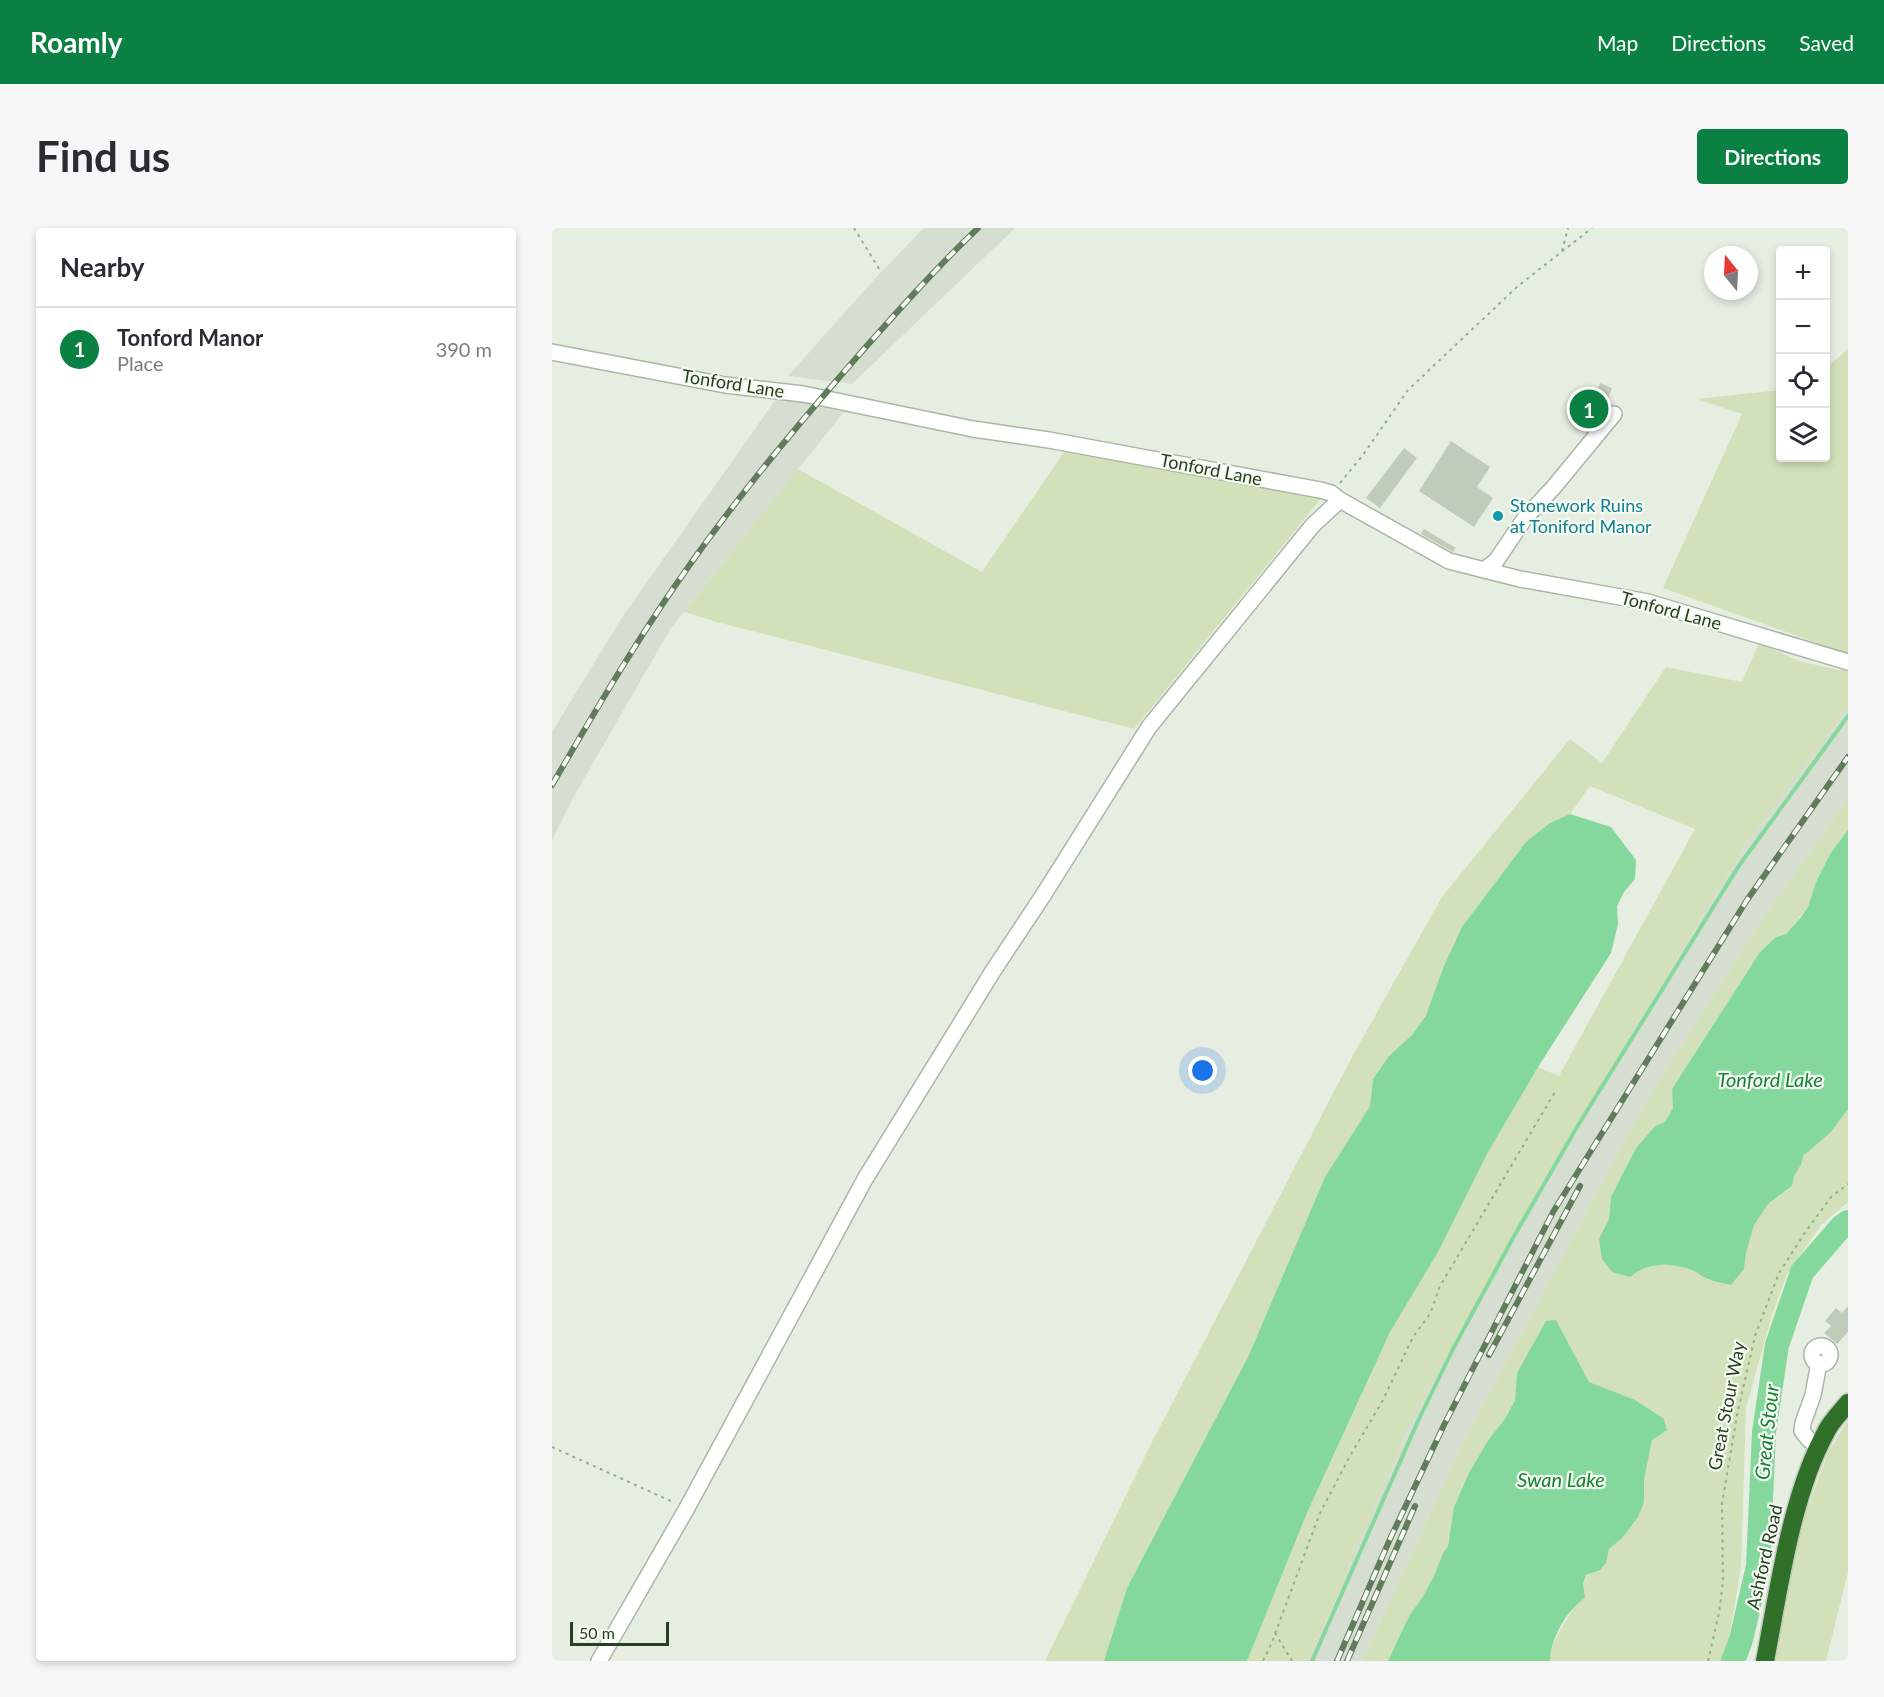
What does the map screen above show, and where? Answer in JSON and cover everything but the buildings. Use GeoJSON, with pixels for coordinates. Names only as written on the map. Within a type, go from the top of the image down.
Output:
{"type":"FeatureCollection","features":[{"type":"Feature","properties":{"kind":"highway","name":"Ashford Road"},"geometry":{"type":"LineString","coordinates":[[1765,1661],[1786,1552],[1804,1485],[1827,1429],[1848,1402]]}},
{"type":"Feature","properties":{"kind":"street","name":"Tonford Lane"},"geometry":{"type":"LineString","coordinates":[[552,352],[725,385],[803,394],[973,429],[1102,450],[1336,497],[1449,561],[1520,579],[1648,602],[1848,662]]}},
{"type":"Feature","properties":{"kind":"street"},"geometry":{"type":"LineString","coordinates":[[1484,570],[1496,561],[1526,518],[1614,414]]}},
{"type":"Feature","properties":{"kind":"street"},"geometry":{"type":"LineString","coordinates":[[599,1661],[687,1508],[865,1179],[993,971],[1149,727],[1336,497]]}},
{"type":"Feature","properties":{"kind":"street"},"geometry":{"type":"LineString","coordinates":[[1819,1364],[1813,1395],[1802,1431],[1809,1440],[1819,1445]]}},
{"type":"Feature","properties":{"kind":"path"},"geometry":{"type":"LineString","coordinates":[[854,228],[881,272]]}},
{"type":"Feature","properties":{"kind":"path"},"geometry":{"type":"LineString","coordinates":[[1562,252],[1568,228]]}},
{"type":"Feature","properties":{"kind":"path"},"geometry":{"type":"LineString","coordinates":[[1336,497],[1408,390],[1518,286],[1592,228]]}},
{"type":"Feature","properties":{"kind":"path"},"geometry":{"type":"LineString","coordinates":[[1263,1661],[1320,1513],[1383,1400],[1413,1337],[1430,1314],[1440,1286],[1555,1092]]}},
{"type":"Feature","properties":{"kind":"path","name":"Great Stour Way"},"geometry":{"type":"LineString","coordinates":[[1708,1661],[1719,1613],[1723,1582],[1722,1504],[1737,1415],[1755,1336],[1779,1273],[1831,1197],[1848,1184]]}},
{"type":"Feature","properties":{"kind":"path"},"geometry":{"type":"LineString","coordinates":[[552,1448],[687,1508]]}},
{"type":"Feature","properties":{"kind":"path"},"geometry":{"type":"LineString","coordinates":[[1275,1633],[1292,1661]]}},
{"type":"Feature","properties":{"kind":"shaded area"},"geometry":{"type":"Polygon","coordinates":[[[924,228],[1015,228],[852,384],[788,376],[881,272],[924,228]]]}},
{"type":"Feature","properties":{"kind":"shaded area"},"geometry":{"type":"Polygon","coordinates":[[[1848,349],[1848,654],[1663,588],[1742,414],[1697,399],[1776,390],[1776,462],[1830,462],[1830,365],[1848,349]]]}},
{"type":"Feature","properties":{"kind":"shaded area"},"geometry":{"type":"Polygon","coordinates":[[[778,396],[844,412],[671,628],[574,796],[552,840],[552,732],[621,619],[778,396]]]}},
{"type":"Feature","properties":{"kind":"shaded area"},"geometry":{"type":"Polygon","coordinates":[[[1064,452],[1163,466],[1324,495],[1134,729],[684,612],[798,469],[982,572],[1064,452]]]}},
{"type":"Feature","properties":{"kind":"shaded area"},"geometry":{"type":"Polygon","coordinates":[[[1759,643],[1799,661],[1848,672],[1848,706],[1743,849],[1553,1163],[1410,1423],[1308,1661],[1247,1661],[1307,1513],[1390,1332],[1438,1252],[1487,1154],[1538,1067],[1559,1076],[1695,829],[1590,786],[1570,814],[1550,823],[1412,1035],[1389,1056],[1373,1079],[1370,1106],[1325,1177],[1248,1357],[1104,1661],[1045,1661],[1151,1444],[1353,1055],[1442,897],[1570,739],[1602,763],[1666,667],[1742,682],[1759,643]]]}},
{"type":"Feature","properties":{"kind":"shaded area"},"geometry":{"type":"Polygon","coordinates":[[[1843,666],[1848,668],[1848,798],[1760,923],[1650,1094],[1466,1437],[1362,1661],[1306,1661],[1410,1423],[1448,1347],[1574,1125],[1743,849],[1833,725],[1816,707],[1843,666]]]}},
{"type":"Feature","properties":{"kind":"shaded area"},"geometry":{"type":"Polygon","coordinates":[[[1848,798],[1848,830],[1830,854],[1816,882],[1808,907],[1786,934],[1776,937],[1760,952],[1672,1089],[1673,1108],[1665,1122],[1655,1126],[1636,1148],[1611,1197],[1609,1219],[1599,1239],[1638,1270],[1658,1265],[1676,1265],[1695,1270],[1707,1279],[1731,1285],[1744,1269],[1754,1225],[1768,1204],[1792,1187],[1803,1156],[1830,1133],[1848,1109],[1848,1202],[1822,1224],[1787,1274],[1773,1312],[1746,1408],[1741,1567],[1724,1661],[1550,1661],[1553,1645],[1576,1603],[1586,1575],[1600,1570],[1606,1563],[1609,1549],[1622,1537],[1644,1502],[1644,1480],[1652,1440],[1667,1430],[1634,1400],[1589,1382],[1556,1320],[1517,1373],[1515,1400],[1505,1419],[1489,1439],[1454,1507],[1448,1546],[1422,1598],[1409,1616],[1388,1661],[1362,1661],[1466,1437],[1650,1094],[1760,923],[1848,798]]]}},
{"type":"Feature","properties":{"kind":"shaded area"},"geometry":{"type":"Polygon","coordinates":[[[1848,1420],[1848,1572],[1826,1661],[1774,1661],[1799,1532],[1828,1452],[1848,1420]]]}},
{"type":"Feature","properties":{"kind":"water"},"geometry":{"type":"Polygon","coordinates":[[[1570,814],[1611,827],[1636,860],[1635,879],[1624,892],[1617,906],[1618,924],[1611,953],[1538,1067],[1487,1154],[1438,1252],[1390,1332],[1307,1513],[1247,1661],[1104,1661],[1127,1588],[1248,1357],[1325,1177],[1370,1106],[1373,1079],[1389,1056],[1412,1035],[1426,1015],[1444,966],[1462,927],[1526,842],[1550,823],[1570,814]]]}},
{"type":"Feature","properties":{"kind":"water","name":"Tonford Lake"},"geometry":{"type":"Polygon","coordinates":[[[1848,830],[1848,1109],[1830,1133],[1803,1156],[1792,1186],[1768,1204],[1754,1225],[1744,1269],[1731,1285],[1711,1280],[1684,1267],[1668,1265],[1644,1268],[1630,1277],[1612,1272],[1602,1259],[1599,1239],[1609,1219],[1611,1197],[1636,1148],[1655,1126],[1665,1122],[1673,1108],[1672,1089],[1760,952],[1776,937],[1786,934],[1808,907],[1816,882],[1830,854],[1848,830]]]}},
{"type":"Feature","properties":{"kind":"water","name":"Swan Lake"},"geometry":{"type":"Polygon","coordinates":[[[1556,1320],[1589,1382],[1635,1400],[1664,1419],[1667,1430],[1652,1440],[1644,1480],[1644,1502],[1638,1517],[1622,1538],[1609,1549],[1606,1563],[1600,1570],[1586,1575],[1583,1584],[1585,1598],[1572,1610],[1561,1626],[1553,1643],[1550,1661],[1388,1661],[1409,1616],[1422,1598],[1448,1546],[1454,1507],[1469,1473],[1515,1400],[1517,1373],[1546,1321],[1556,1320]]]}},
{"type":"Feature","properties":{"kind":"waterway"},"geometry":{"type":"LineString","coordinates":[[1312,1661],[1418,1421],[1453,1349],[1513,1238],[1577,1127],[1738,867],[1848,716]]}},
{"type":"Feature","properties":{"kind":"waterway","name":"Great Stour"},"geometry":{"type":"LineString","coordinates":[[1733,1661],[1741,1640],[1758,1566],[1764,1432],[1777,1345],[1802,1272],[1848,1222]]}},
{"type":"Feature","properties":{"kind":"railway"},"geometry":{"type":"LineString","coordinates":[[552,785],[649,625],[725,517],[789,436],[857,357],[931,275],[978,228]]}},
{"type":"Feature","properties":{"kind":"railway"},"geometry":{"type":"LineString","coordinates":[[1337,1661],[1390,1539],[1444,1425],[1553,1212],[1747,900],[1848,757]]}},
{"type":"Feature","properties":{"kind":"railway"},"geometry":{"type":"LineString","coordinates":[[1489,1355],[1580,1186]]}},
{"type":"Feature","properties":{"kind":"railway"},"geometry":{"type":"LineString","coordinates":[[1347,1661],[1415,1506]]}},
{"type":"Feature","properties":{"kind":"place","name":"Tonford Manor"},"geometry":{"type":"Point","coordinates":[1589,409]}},
{"type":"Feature","properties":{"kind":"place","name":"Stonework Ruins at Toniford Manor"},"geometry":{"type":"Point","coordinates":[1498,516]}}]}
